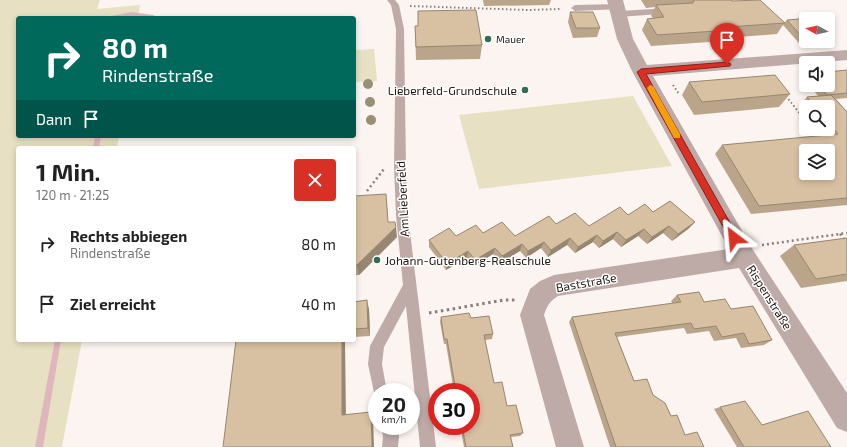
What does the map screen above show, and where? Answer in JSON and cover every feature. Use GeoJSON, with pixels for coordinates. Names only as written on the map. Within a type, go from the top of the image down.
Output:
{"type":"FeatureCollection","features":[{"type":"Feature","properties":{"kind":"street","name":"Rispenstraße"},"geometry":{"type":"LineString","coordinates":[[617,7],[625,39],[641,72],[847,418]]}},
{"type":"Feature","properties":{"kind":"street"},"geometry":{"type":"LineString","coordinates":[[641,72],[847,55]]}},
{"type":"Feature","properties":{"kind":"street","name":"Baststraße"},"geometry":{"type":"LineString","coordinates":[[535,301],[542,292],[554,286],[749,252]]}},
{"type":"Feature","properties":{"kind":"street"},"geometry":{"type":"LineString","coordinates":[[535,301],[532,314],[570,447]]}},
{"type":"Feature","properties":{"kind":"lane","name":"Am Lieberfeld"},"geometry":{"type":"LineString","coordinates":[[392,0],[395,5],[400,29],[400,166],[402,214],[428,447]]}},
{"type":"Feature","properties":{"kind":"lane"},"geometry":{"type":"LineString","coordinates":[[575,8],[617,7],[676,10]]}},
{"type":"Feature","properties":{"kind":"lane"},"geometry":{"type":"LineString","coordinates":[[379,383],[376,364],[377,346],[409,287]]}},
{"type":"Feature","properties":{"kind":"lane"},"geometry":{"type":"LineString","coordinates":[[390,447],[391,435]]}},
{"type":"Feature","properties":{"kind":"path"},"geometry":{"type":"LineString","coordinates":[[405,3],[410,6],[430,8],[528,10],[575,8]]}},
{"type":"Feature","properties":{"kind":"path"},"geometry":{"type":"LineString","coordinates":[[671,81],[679,94]]}},
{"type":"Feature","properties":{"kind":"path"},"geometry":{"type":"LineString","coordinates":[[783,93],[799,113]]}},
{"type":"Feature","properties":{"kind":"path"},"geometry":{"type":"LineString","coordinates":[[816,136],[819,140]]}},
{"type":"Feature","properties":{"kind":"path"},"geometry":{"type":"LineString","coordinates":[[367,191],[375,180]]}},
{"type":"Feature","properties":{"kind":"path"},"geometry":{"type":"LineString","coordinates":[[749,252],[793,241],[847,233]]}},
{"type":"Feature","properties":{"kind":"path"},"geometry":{"type":"LineString","coordinates":[[840,234],[847,243]]}},
{"type":"Feature","properties":{"kind":"path"},"geometry":{"type":"LineString","coordinates":[[793,241],[797,246]]}},
{"type":"Feature","properties":{"kind":"path"},"geometry":{"type":"LineString","coordinates":[[413,316],[504,300],[535,301]]}},
{"type":"Feature","properties":{"kind":"shaded area"},"geometry":{"type":"Polygon","coordinates":[[[0,0],[100,0],[97,9],[140,5],[138,16],[16,16],[16,138],[119,138],[117,146],[16,146],[16,342],[82,342],[62,447],[0,447],[0,0]]]}},
{"type":"Feature","properties":{"kind":"shaded area"},"geometry":{"type":"Polygon","coordinates":[[[131,12],[155,16],[112,16],[131,12]]]}},
{"type":"Feature","properties":{"kind":"shaded area"},"geometry":{"type":"Polygon","coordinates":[[[374,49],[377,81],[356,82],[356,50],[374,49]]]}},
{"type":"Feature","properties":{"kind":"shaded area"},"geometry":{"type":"Polygon","coordinates":[[[633,96],[672,166],[479,189],[459,115],[633,96]]]}},
{"type":"Feature","properties":{"kind":"building"},"geometry":{"type":"Polygon","coordinates":[[[694,0],[760,0],[785,23],[728,27],[731,30],[657,35],[647,19],[664,17],[656,5],[693,3],[694,0]]]}},
{"type":"Feature","properties":{"kind":"building"},"geometry":{"type":"Polygon","coordinates":[[[476,10],[482,45],[416,47],[415,26],[418,26],[418,11],[476,10]]]}},
{"type":"Feature","properties":{"kind":"building"},"geometry":{"type":"Polygon","coordinates":[[[570,12],[593,12],[600,28],[576,28],[570,12]]]}},
{"type":"Feature","properties":{"kind":"building"},"geometry":{"type":"Polygon","coordinates":[[[799,19],[799,34],[787,20],[799,19]]]}},
{"type":"Feature","properties":{"kind":"building"},"geometry":{"type":"Polygon","coordinates":[[[847,70],[847,93],[827,95],[824,92],[835,92],[835,71],[847,70]]]}},
{"type":"Feature","properties":{"kind":"building"},"geometry":{"type":"Polygon","coordinates":[[[775,75],[790,94],[702,102],[689,82],[775,75]]]}},
{"type":"Feature","properties":{"kind":"building"},"geometry":{"type":"Polygon","coordinates":[[[831,95],[847,112],[847,198],[759,206],[722,145],[817,136],[835,136],[835,134],[838,134],[835,130],[835,100],[809,100],[807,97],[831,95]]]}},
{"type":"Feature","properties":{"kind":"building"},"geometry":{"type":"Polygon","coordinates":[[[386,194],[388,222],[395,222],[396,227],[357,265],[356,265],[356,196],[386,194]]]}},
{"type":"Feature","properties":{"kind":"building"},"geometry":{"type":"Polygon","coordinates":[[[670,201],[695,222],[678,234],[669,226],[652,237],[644,229],[626,240],[617,232],[603,241],[597,235],[578,247],[570,238],[551,250],[544,242],[528,251],[522,244],[502,256],[495,248],[475,260],[468,251],[447,264],[429,240],[449,228],[456,236],[476,225],[483,233],[502,222],[515,236],[549,216],[556,224],[575,213],[589,226],[620,207],[628,215],[645,204],[653,212],[670,201]]]}},
{"type":"Feature","properties":{"kind":"building"},"geometry":{"type":"Polygon","coordinates":[[[847,238],[847,274],[816,279],[794,245],[847,238]]]}},
{"type":"Feature","properties":{"kind":"building"},"geometry":{"type":"Polygon","coordinates":[[[699,292],[704,302],[725,299],[731,309],[753,306],[772,340],[749,344],[744,333],[722,337],[716,326],[694,329],[691,323],[615,333],[634,381],[647,379],[653,395],[665,403],[671,416],[677,415],[685,435],[697,432],[704,447],[616,447],[572,317],[681,302],[677,295],[699,292]]]}},
{"type":"Feature","properties":{"kind":"building"},"geometry":{"type":"Polygon","coordinates":[[[367,300],[368,328],[356,329],[356,302],[367,300]]]}},
{"type":"Feature","properties":{"kind":"building"},"geometry":{"type":"Polygon","coordinates":[[[469,313],[471,318],[489,316],[493,334],[484,335],[494,383],[502,382],[507,406],[516,405],[523,433],[510,435],[513,447],[466,447],[464,435],[480,435],[480,383],[454,383],[447,339],[444,339],[441,317],[469,313]]]}},
{"type":"Feature","properties":{"kind":"building"},"geometry":{"type":"Polygon","coordinates":[[[236,342],[342,342],[342,415],[368,412],[368,435],[372,435],[372,447],[223,447],[236,342]]]}},
{"type":"Feature","properties":{"kind":"building"},"geometry":{"type":"Polygon","coordinates":[[[745,401],[762,425],[808,411],[831,447],[744,447],[720,407],[745,401]]]}},
{"type":"Feature","properties":{"kind":"waterway"},"geometry":{"type":"LineString","coordinates":[[96,146],[98,138]]}},
{"type":"Feature","properties":{"kind":"waterway"},"geometry":{"type":"LineString","coordinates":[[39,447],[58,342]]}},
{"type":"Feature","properties":{"kind":"slow traffic"},"geometry":{"type":"LineString","coordinates":[[650,88],[677,136]]}},
{"type":"Feature","properties":{"kind":"place","name":"Mauer"},"geometry":{"type":"Point","coordinates":[488,39]}},
{"type":"Feature","properties":{"kind":"place","name":"Lieberfeld-Grundschule"},"geometry":{"type":"Point","coordinates":[525,90]}},
{"type":"Feature","properties":{"kind":"place","name":"Johann-Gutenberg-Realschule"},"geometry":{"type":"Point","coordinates":[377,260]}},
{"type":"Feature","properties":{"kind":"route"},"geometry":{"type":"LineString","coordinates":[[727,64],[641,72],[734,238]]}}]}
